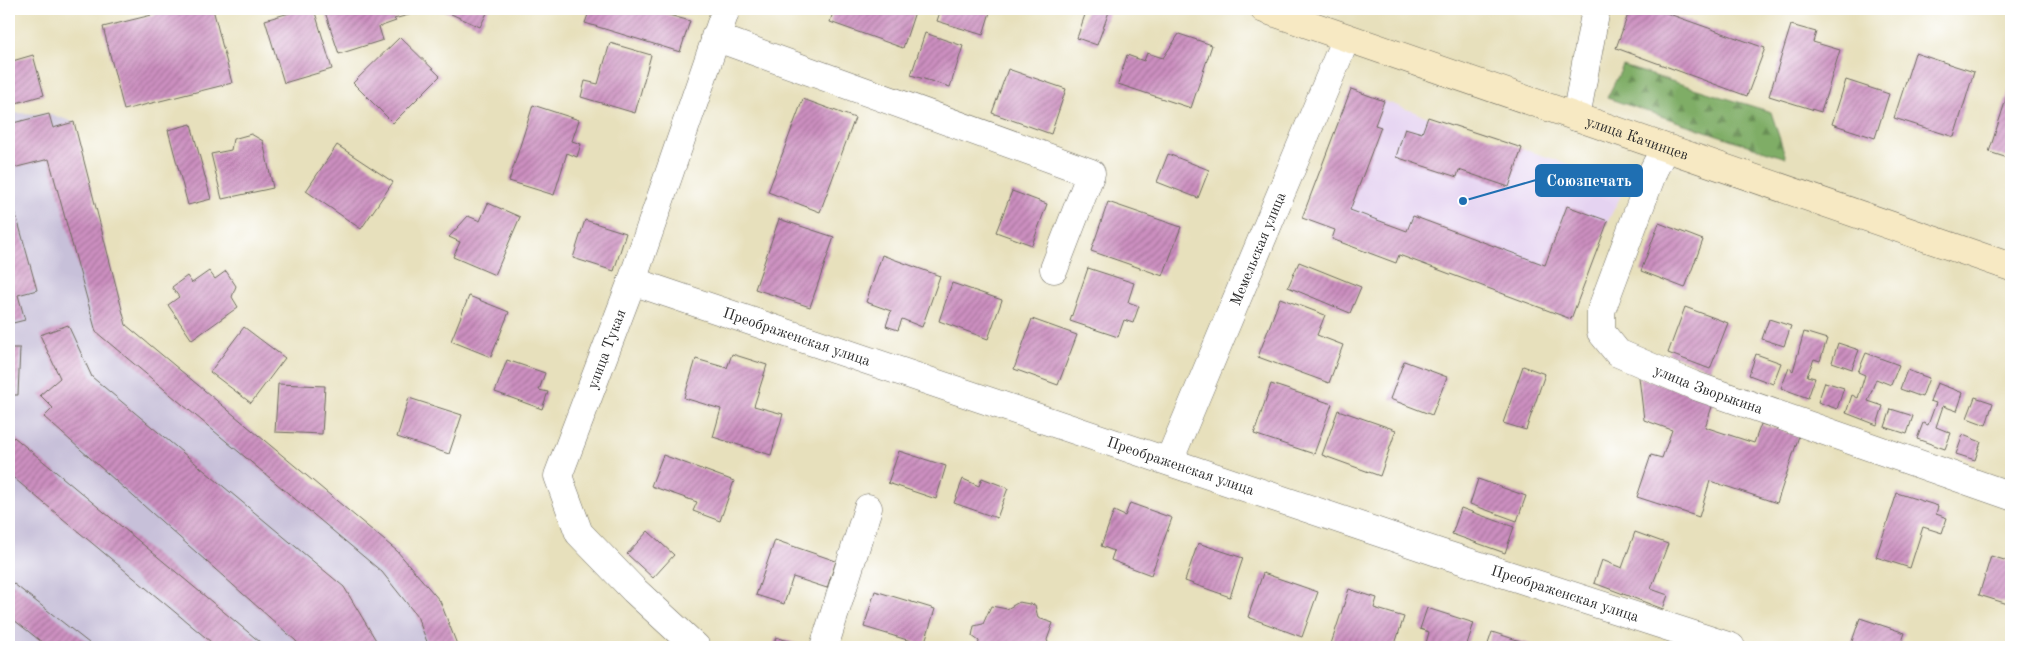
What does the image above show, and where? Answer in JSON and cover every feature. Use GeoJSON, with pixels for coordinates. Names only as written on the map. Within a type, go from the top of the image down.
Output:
{"type":"FeatureCollection","features":[{"type":"Feature","properties":{"kind":"main road","name":"улица Качинцев"},"geometry":{"type":"LineString","coordinates":[[1264,9],[2011,267]]}},
{"type":"Feature","properties":{"kind":"street","name":"улица Тукая"},"geometry":{"type":"LineString","coordinates":[[696,647],[634,590],[578,533],[558,476],[632,281],[726,9]]}},
{"type":"Feature","properties":{"kind":"street"},"geometry":{"type":"LineString","coordinates":[[1576,117],[1596,9]]}},
{"type":"Feature","properties":{"kind":"street"},"geometry":{"type":"LineString","coordinates":[[715,37],[1091,173],[1054,269]]}},
{"type":"Feature","properties":{"kind":"street","name":"Мемельская улица"},"geometry":{"type":"LineString","coordinates":[[1169,461],[1346,38]]}},
{"type":"Feature","properties":{"kind":"street","name":"улица Зворыкина"},"geometry":{"type":"LineString","coordinates":[[1665,148],[1654,169],[1601,311],[1601,332],[1618,353],[1693,384],[2011,496]]}},
{"type":"Feature","properties":{"kind":"street","name":"Преображенская улица"},"geometry":{"type":"LineString","coordinates":[[632,281],[1440,553],[1731,647]]}},
{"type":"Feature","properties":{"kind":"street"},"geometry":{"type":"LineString","coordinates":[[824,647],[868,508]]}},
{"type":"Feature","properties":{"kind":"shaded area"},"geometry":{"type":"Polygon","coordinates":[[[1351,89],[1627,184],[1608,221],[1571,319],[1399,255],[1396,263],[1332,239],[1335,230],[1302,218],[1351,89]]]}},
{"type":"Feature","properties":{"kind":"shaded area"},"geometry":{"type":"Polygon","coordinates":[[[9,113],[49,114],[74,122],[126,325],[397,551],[440,601],[458,647],[9,647],[9,113]]]}},
{"type":"Feature","properties":{"kind":"green space"},"geometry":{"type":"Polygon","coordinates":[[[1623,66],[1771,112],[1786,158],[1607,98],[1623,66]]]}},
{"type":"Feature","properties":{"kind":"building"},"geometry":{"type":"Polygon","coordinates":[[[176,9],[213,9],[232,83],[124,110],[103,27],[176,9]]]}},
{"type":"Feature","properties":{"kind":"building"},"geometry":{"type":"Polygon","coordinates":[[[303,9],[314,9],[332,69],[284,83],[265,20],[303,9]]]}},
{"type":"Feature","properties":{"kind":"building"},"geometry":{"type":"Polygon","coordinates":[[[324,9],[430,9],[394,19],[396,21],[379,27],[383,40],[339,54],[324,9]]]}},
{"type":"Feature","properties":{"kind":"building"},"geometry":{"type":"Polygon","coordinates":[[[440,9],[489,9],[480,27],[440,9]]]}},
{"type":"Feature","properties":{"kind":"building"},"geometry":{"type":"Polygon","coordinates":[[[590,9],[648,9],[690,21],[680,52],[585,23],[590,9]]]}},
{"type":"Feature","properties":{"kind":"building"},"geometry":{"type":"Polygon","coordinates":[[[834,9],[916,9],[903,48],[830,22],[834,9]]]}},
{"type":"Feature","properties":{"kind":"building"},"geometry":{"type":"Polygon","coordinates":[[[941,9],[991,9],[983,35],[937,21],[941,9]]]}},
{"type":"Feature","properties":{"kind":"building"},"geometry":{"type":"Polygon","coordinates":[[[1087,9],[1110,9],[1097,45],[1077,38],[1087,9]]]}},
{"type":"Feature","properties":{"kind":"building"},"geometry":{"type":"Polygon","coordinates":[[[1630,9],[1655,9],[1765,48],[1747,96],[1616,48],[1630,9]]]}},
{"type":"Feature","properties":{"kind":"building"},"geometry":{"type":"Polygon","coordinates":[[[1791,25],[1816,32],[1813,42],[1840,50],[1821,112],[1769,96],[1791,25]]]}},
{"type":"Feature","properties":{"kind":"building"},"geometry":{"type":"Polygon","coordinates":[[[925,33],[963,46],[950,87],[911,75],[925,33]]]}},
{"type":"Feature","properties":{"kind":"building"},"geometry":{"type":"Polygon","coordinates":[[[1179,34],[1212,45],[1191,108],[1118,84],[1127,55],[1144,61],[1147,53],[1163,58],[1179,34]]]}},
{"type":"Feature","properties":{"kind":"building"},"geometry":{"type":"Polygon","coordinates":[[[400,37],[440,76],[393,123],[353,83],[400,37]]]}},
{"type":"Feature","properties":{"kind":"building"},"geometry":{"type":"Polygon","coordinates":[[[610,43],[651,55],[635,113],[581,97],[585,81],[598,84],[610,43]]]}},
{"type":"Feature","properties":{"kind":"building"},"geometry":{"type":"Polygon","coordinates":[[[1915,53],[1974,72],[1954,137],[1894,118],[1915,53]]]}},
{"type":"Feature","properties":{"kind":"building"},"geometry":{"type":"Polygon","coordinates":[[[33,55],[44,95],[9,105],[9,62],[33,55]]]}},
{"type":"Feature","properties":{"kind":"building"},"geometry":{"type":"Polygon","coordinates":[[[1008,69],[1066,89],[1051,134],[992,113],[1008,69]]]}},
{"type":"Feature","properties":{"kind":"building"},"geometry":{"type":"Polygon","coordinates":[[[1846,80],[1889,94],[1875,138],[1832,124],[1846,80]]]}},
{"type":"Feature","properties":{"kind":"building"},"geometry":{"type":"Polygon","coordinates":[[[1351,89],[1384,101],[1375,125],[1381,127],[1350,210],[1407,231],[1413,216],[1545,265],[1567,206],[1608,221],[1571,319],[1399,255],[1396,263],[1332,239],[1335,230],[1302,218],[1351,89]]]}},
{"type":"Feature","properties":{"kind":"building"},"geometry":{"type":"Polygon","coordinates":[[[2009,90],[2011,91],[2011,159],[1989,152],[2009,90]]]}},
{"type":"Feature","properties":{"kind":"building"},"geometry":{"type":"Polygon","coordinates":[[[803,99],[855,118],[820,212],[768,192],[803,99]]]}},
{"type":"Feature","properties":{"kind":"building"},"geometry":{"type":"Polygon","coordinates":[[[533,105],[579,120],[572,141],[581,144],[577,157],[567,153],[554,195],[509,181],[533,105]]]}},
{"type":"Feature","properties":{"kind":"building"},"geometry":{"type":"Polygon","coordinates":[[[49,114],[53,128],[74,122],[126,325],[397,551],[440,601],[458,647],[429,647],[417,616],[382,572],[96,332],[49,159],[9,169],[9,124],[49,114]]]}},
{"type":"Feature","properties":{"kind":"building"},"geometry":{"type":"Polygon","coordinates":[[[1428,117],[1522,148],[1509,187],[1459,170],[1457,177],[1396,157],[1405,128],[1422,133],[1428,117]]]}},
{"type":"Feature","properties":{"kind":"building"},"geometry":{"type":"Polygon","coordinates":[[[191,124],[211,199],[188,205],[168,130],[191,124]]]}},
{"type":"Feature","properties":{"kind":"building"},"geometry":{"type":"Polygon","coordinates":[[[251,134],[263,141],[273,188],[222,199],[211,154],[231,150],[233,139],[251,134]]]}},
{"type":"Feature","properties":{"kind":"building"},"geometry":{"type":"Polygon","coordinates":[[[337,145],[393,182],[361,229],[306,191],[337,145]]]}},
{"type":"Feature","properties":{"kind":"building"},"geometry":{"type":"Polygon","coordinates":[[[1168,154],[1209,170],[1198,198],[1157,182],[1168,154]]]}},
{"type":"Feature","properties":{"kind":"building"},"geometry":{"type":"Polygon","coordinates":[[[1012,191],[1047,204],[1032,245],[996,232],[1012,191]]]}},
{"type":"Feature","properties":{"kind":"building"},"geometry":{"type":"Polygon","coordinates":[[[12,200],[37,290],[18,295],[25,320],[9,324],[9,201],[12,200]]]}},
{"type":"Feature","properties":{"kind":"building"},"geometry":{"type":"Polygon","coordinates":[[[1108,202],[1181,227],[1163,276],[1091,251],[1108,202]]]}},
{"type":"Feature","properties":{"kind":"building"},"geometry":{"type":"Polygon","coordinates":[[[488,203],[520,217],[495,275],[453,257],[460,242],[449,237],[468,216],[480,221],[488,203]]]}},
{"type":"Feature","properties":{"kind":"building"},"geometry":{"type":"Polygon","coordinates":[[[779,219],[834,237],[810,307],[755,289],[779,219]]]}},
{"type":"Feature","properties":{"kind":"building"},"geometry":{"type":"Polygon","coordinates":[[[585,220],[626,233],[614,271],[573,258],[585,220]]]}},
{"type":"Feature","properties":{"kind":"building"},"geometry":{"type":"Polygon","coordinates":[[[1659,223],[1703,240],[1685,288],[1641,271],[1659,223]]]}},
{"type":"Feature","properties":{"kind":"building"},"geometry":{"type":"Polygon","coordinates":[[[882,255],[940,276],[922,327],[902,319],[898,330],[886,326],[891,311],[866,302],[882,255]]]}},
{"type":"Feature","properties":{"kind":"building"},"geometry":{"type":"Polygon","coordinates":[[[1299,262],[1361,287],[1350,313],[1288,287],[1299,262]]]}},
{"type":"Feature","properties":{"kind":"building"},"geometry":{"type":"Polygon","coordinates":[[[1088,268],[1134,283],[1128,302],[1139,306],[1133,323],[1124,320],[1118,337],[1070,321],[1088,268]]]}},
{"type":"Feature","properties":{"kind":"building"},"geometry":{"type":"Polygon","coordinates":[[[209,271],[215,279],[226,271],[236,286],[232,297],[238,307],[192,340],[168,305],[179,297],[172,287],[187,276],[192,283],[209,271]]]}},
{"type":"Feature","properties":{"kind":"building"},"geometry":{"type":"Polygon","coordinates":[[[952,283],[1002,300],[988,339],[939,321],[952,283]]]}},
{"type":"Feature","properties":{"kind":"building"},"geometry":{"type":"Polygon","coordinates":[[[469,296],[509,312],[491,357],[451,341],[469,296]]]}},
{"type":"Feature","properties":{"kind":"building"},"geometry":{"type":"Polygon","coordinates":[[[1280,298],[1325,315],[1317,335],[1343,345],[1329,383],[1258,357],[1280,298]]]}},
{"type":"Feature","properties":{"kind":"building"},"geometry":{"type":"Polygon","coordinates":[[[1685,307],[1728,323],[1710,369],[1668,353],[1685,307]]]}},
{"type":"Feature","properties":{"kind":"building"},"geometry":{"type":"Polygon","coordinates":[[[1032,319],[1077,335],[1058,385],[1014,369],[1032,319]]]}},
{"type":"Feature","properties":{"kind":"building"},"geometry":{"type":"Polygon","coordinates":[[[1769,319],[1791,326],[1784,346],[1762,339],[1769,319]]]}},
{"type":"Feature","properties":{"kind":"building"},"geometry":{"type":"Polygon","coordinates":[[[68,325],[92,377],[344,587],[380,647],[299,647],[296,641],[44,417],[53,408],[40,395],[60,378],[40,335],[68,325]]]}},
{"type":"Feature","properties":{"kind":"building"},"geometry":{"type":"Polygon","coordinates":[[[244,327],[285,358],[251,403],[210,372],[244,327]]]}},
{"type":"Feature","properties":{"kind":"building"},"geometry":{"type":"Polygon","coordinates":[[[1804,332],[1827,339],[1820,361],[1814,359],[1807,376],[1815,378],[1808,398],[1781,388],[1789,368],[1793,371],[1804,332]]]}},
{"type":"Feature","properties":{"kind":"building"},"geometry":{"type":"Polygon","coordinates":[[[1838,343],[1859,350],[1852,369],[1832,362],[1838,343]]]}},
{"type":"Feature","properties":{"kind":"building"},"geometry":{"type":"Polygon","coordinates":[[[9,348],[20,348],[18,395],[9,395],[9,348]]]}},
{"type":"Feature","properties":{"kind":"building"},"geometry":{"type":"Polygon","coordinates":[[[1866,353],[1899,365],[1891,385],[1876,379],[1868,401],[1883,406],[1877,425],[1846,413],[1852,395],[1858,398],[1865,375],[1858,372],[1866,353]]]}},
{"type":"Feature","properties":{"kind":"building"},"geometry":{"type":"Polygon","coordinates":[[[732,354],[767,365],[754,406],[783,414],[771,455],[713,437],[721,409],[684,398],[696,359],[727,368],[732,354]]]}},
{"type":"Feature","properties":{"kind":"building"},"geometry":{"type":"Polygon","coordinates":[[[1756,354],[1781,363],[1773,384],[1749,375],[1756,354]]]}},
{"type":"Feature","properties":{"kind":"building"},"geometry":{"type":"Polygon","coordinates":[[[507,360],[545,373],[539,390],[548,392],[542,409],[495,392],[507,360]]]}},
{"type":"Feature","properties":{"kind":"building"},"geometry":{"type":"Polygon","coordinates":[[[1404,361],[1447,377],[1432,415],[1390,399],[1404,361]]]}},
{"type":"Feature","properties":{"kind":"building"},"geometry":{"type":"Polygon","coordinates":[[[1523,366],[1545,374],[1526,430],[1503,423],[1523,366]]]}},
{"type":"Feature","properties":{"kind":"building"},"geometry":{"type":"Polygon","coordinates":[[[1907,370],[1929,378],[1922,397],[1900,389],[1907,370]]]}},
{"type":"Feature","properties":{"kind":"building"},"geometry":{"type":"Polygon","coordinates":[[[1639,377],[1714,401],[1705,427],[1754,443],[1761,424],[1799,436],[1777,503],[1710,481],[1699,517],[1637,497],[1651,455],[1662,458],[1672,430],[1644,420],[1639,377]]]}},
{"type":"Feature","properties":{"kind":"building"},"geometry":{"type":"Polygon","coordinates":[[[1825,382],[1844,388],[1837,409],[1818,402],[1825,382]]]}},
{"type":"Feature","properties":{"kind":"building"},"geometry":{"type":"Polygon","coordinates":[[[1937,383],[1963,393],[1957,411],[1943,406],[1936,427],[1951,433],[1945,449],[1917,439],[1923,423],[1928,425],[1936,403],[1930,401],[1937,383]]]}},
{"type":"Feature","properties":{"kind":"building"},"geometry":{"type":"Polygon","coordinates":[[[278,384],[325,386],[322,434],[275,432],[278,384]]]}},
{"type":"Feature","properties":{"kind":"building"},"geometry":{"type":"Polygon","coordinates":[[[1271,384],[1332,404],[1314,454],[1254,434],[1271,384]]]}},
{"type":"Feature","properties":{"kind":"building"},"geometry":{"type":"Polygon","coordinates":[[[1975,397],[1993,403],[1986,425],[1967,418],[1975,397]]]}},
{"type":"Feature","properties":{"kind":"building"},"geometry":{"type":"Polygon","coordinates":[[[409,398],[462,415],[449,454],[397,437],[409,398]]]}},
{"type":"Feature","properties":{"kind":"building"},"geometry":{"type":"Polygon","coordinates":[[[1891,409],[1913,416],[1907,434],[1885,427],[1891,409]]]}},
{"type":"Feature","properties":{"kind":"building"},"geometry":{"type":"Polygon","coordinates":[[[1338,410],[1396,430],[1380,476],[1322,455],[1338,410]]]}},
{"type":"Feature","properties":{"kind":"building"},"geometry":{"type":"Polygon","coordinates":[[[1963,435],[1981,442],[1975,460],[1956,454],[1963,435]]]}},
{"type":"Feature","properties":{"kind":"building"},"geometry":{"type":"Polygon","coordinates":[[[14,437],[266,647],[217,647],[9,474],[9,443],[14,437]]]}},
{"type":"Feature","properties":{"kind":"building"},"geometry":{"type":"Polygon","coordinates":[[[899,451],[946,466],[936,499],[888,483],[899,451]]]}},
{"type":"Feature","properties":{"kind":"building"},"geometry":{"type":"Polygon","coordinates":[[[663,455],[734,481],[720,521],[693,511],[697,502],[651,486],[663,455]]]}},
{"type":"Feature","properties":{"kind":"building"},"geometry":{"type":"Polygon","coordinates":[[[982,478],[1008,488],[997,518],[954,503],[963,479],[979,486],[982,478]]]}},
{"type":"Feature","properties":{"kind":"building"},"geometry":{"type":"Polygon","coordinates":[[[1478,479],[1526,496],[1517,521],[1470,504],[1478,479]]]}},
{"type":"Feature","properties":{"kind":"building"},"geometry":{"type":"Polygon","coordinates":[[[1897,493],[1938,506],[1936,514],[1947,518],[1942,533],[1923,527],[1910,568],[1876,557],[1897,493]]]}},
{"type":"Feature","properties":{"kind":"building"},"geometry":{"type":"Polygon","coordinates":[[[1130,503],[1172,518],[1151,575],[1111,560],[1114,551],[1101,546],[1114,511],[1125,516],[1130,503]]]}},
{"type":"Feature","properties":{"kind":"building"},"geometry":{"type":"Polygon","coordinates":[[[1461,508],[1514,527],[1505,553],[1452,534],[1461,508]]]}},
{"type":"Feature","properties":{"kind":"building"},"geometry":{"type":"Polygon","coordinates":[[[648,531],[674,555],[653,578],[627,554],[648,531]]]}},
{"type":"Feature","properties":{"kind":"building"},"geometry":{"type":"Polygon","coordinates":[[[1635,532],[1668,544],[1651,589],[1668,595],[1663,609],[1594,583],[1602,560],[1622,568],[1635,532]]]}},
{"type":"Feature","properties":{"kind":"building"},"geometry":{"type":"Polygon","coordinates":[[[775,540],[836,561],[827,588],[793,577],[784,604],[756,595],[775,540]]]}},
{"type":"Feature","properties":{"kind":"building"},"geometry":{"type":"Polygon","coordinates":[[[1198,543],[1243,558],[1230,597],[1185,581],[1198,543]]]}},
{"type":"Feature","properties":{"kind":"building"},"geometry":{"type":"Polygon","coordinates":[[[1991,556],[2011,562],[2011,605],[1979,595],[1991,556]]]}},
{"type":"Feature","properties":{"kind":"building"},"geometry":{"type":"Polygon","coordinates":[[[1263,573],[1318,592],[1302,637],[1248,617],[1263,573]]]}},
{"type":"Feature","properties":{"kind":"building"},"geometry":{"type":"Polygon","coordinates":[[[9,580],[94,647],[48,647],[9,616],[9,580]]]}},
{"type":"Feature","properties":{"kind":"building"},"geometry":{"type":"Polygon","coordinates":[[[1349,589],[1377,598],[1374,608],[1404,617],[1394,647],[1330,647],[1349,589]]]}},
{"type":"Feature","properties":{"kind":"building"},"geometry":{"type":"Polygon","coordinates":[[[875,591],[935,609],[924,645],[864,627],[875,591]]]}},
{"type":"Feature","properties":{"kind":"building"},"geometry":{"type":"Polygon","coordinates":[[[1019,602],[1035,605],[1038,618],[1053,623],[1047,640],[1050,647],[978,647],[979,641],[972,636],[974,626],[983,624],[991,606],[1007,609],[1019,602]]]}},
{"type":"Feature","properties":{"kind":"building"},"geometry":{"type":"Polygon","coordinates":[[[1427,608],[1474,623],[1466,647],[1425,647],[1429,632],[1420,629],[1427,608]]]}},
{"type":"Feature","properties":{"kind":"building"},"geometry":{"type":"Polygon","coordinates":[[[1860,618],[1905,633],[1900,647],[1850,647],[1860,618]]]}},
{"type":"Feature","properties":{"kind":"building"},"geometry":{"type":"Polygon","coordinates":[[[1492,632],[1539,647],[1487,647],[1492,632]]]}},
{"type":"Feature","properties":{"kind":"building"},"geometry":{"type":"Polygon","coordinates":[[[776,637],[807,647],[773,647],[776,637]]]}},
{"type":"Feature","properties":{"kind":"place","name":"Союзпечать"},"geometry":{"type":"Point","coordinates":[1463,201]}}]}
